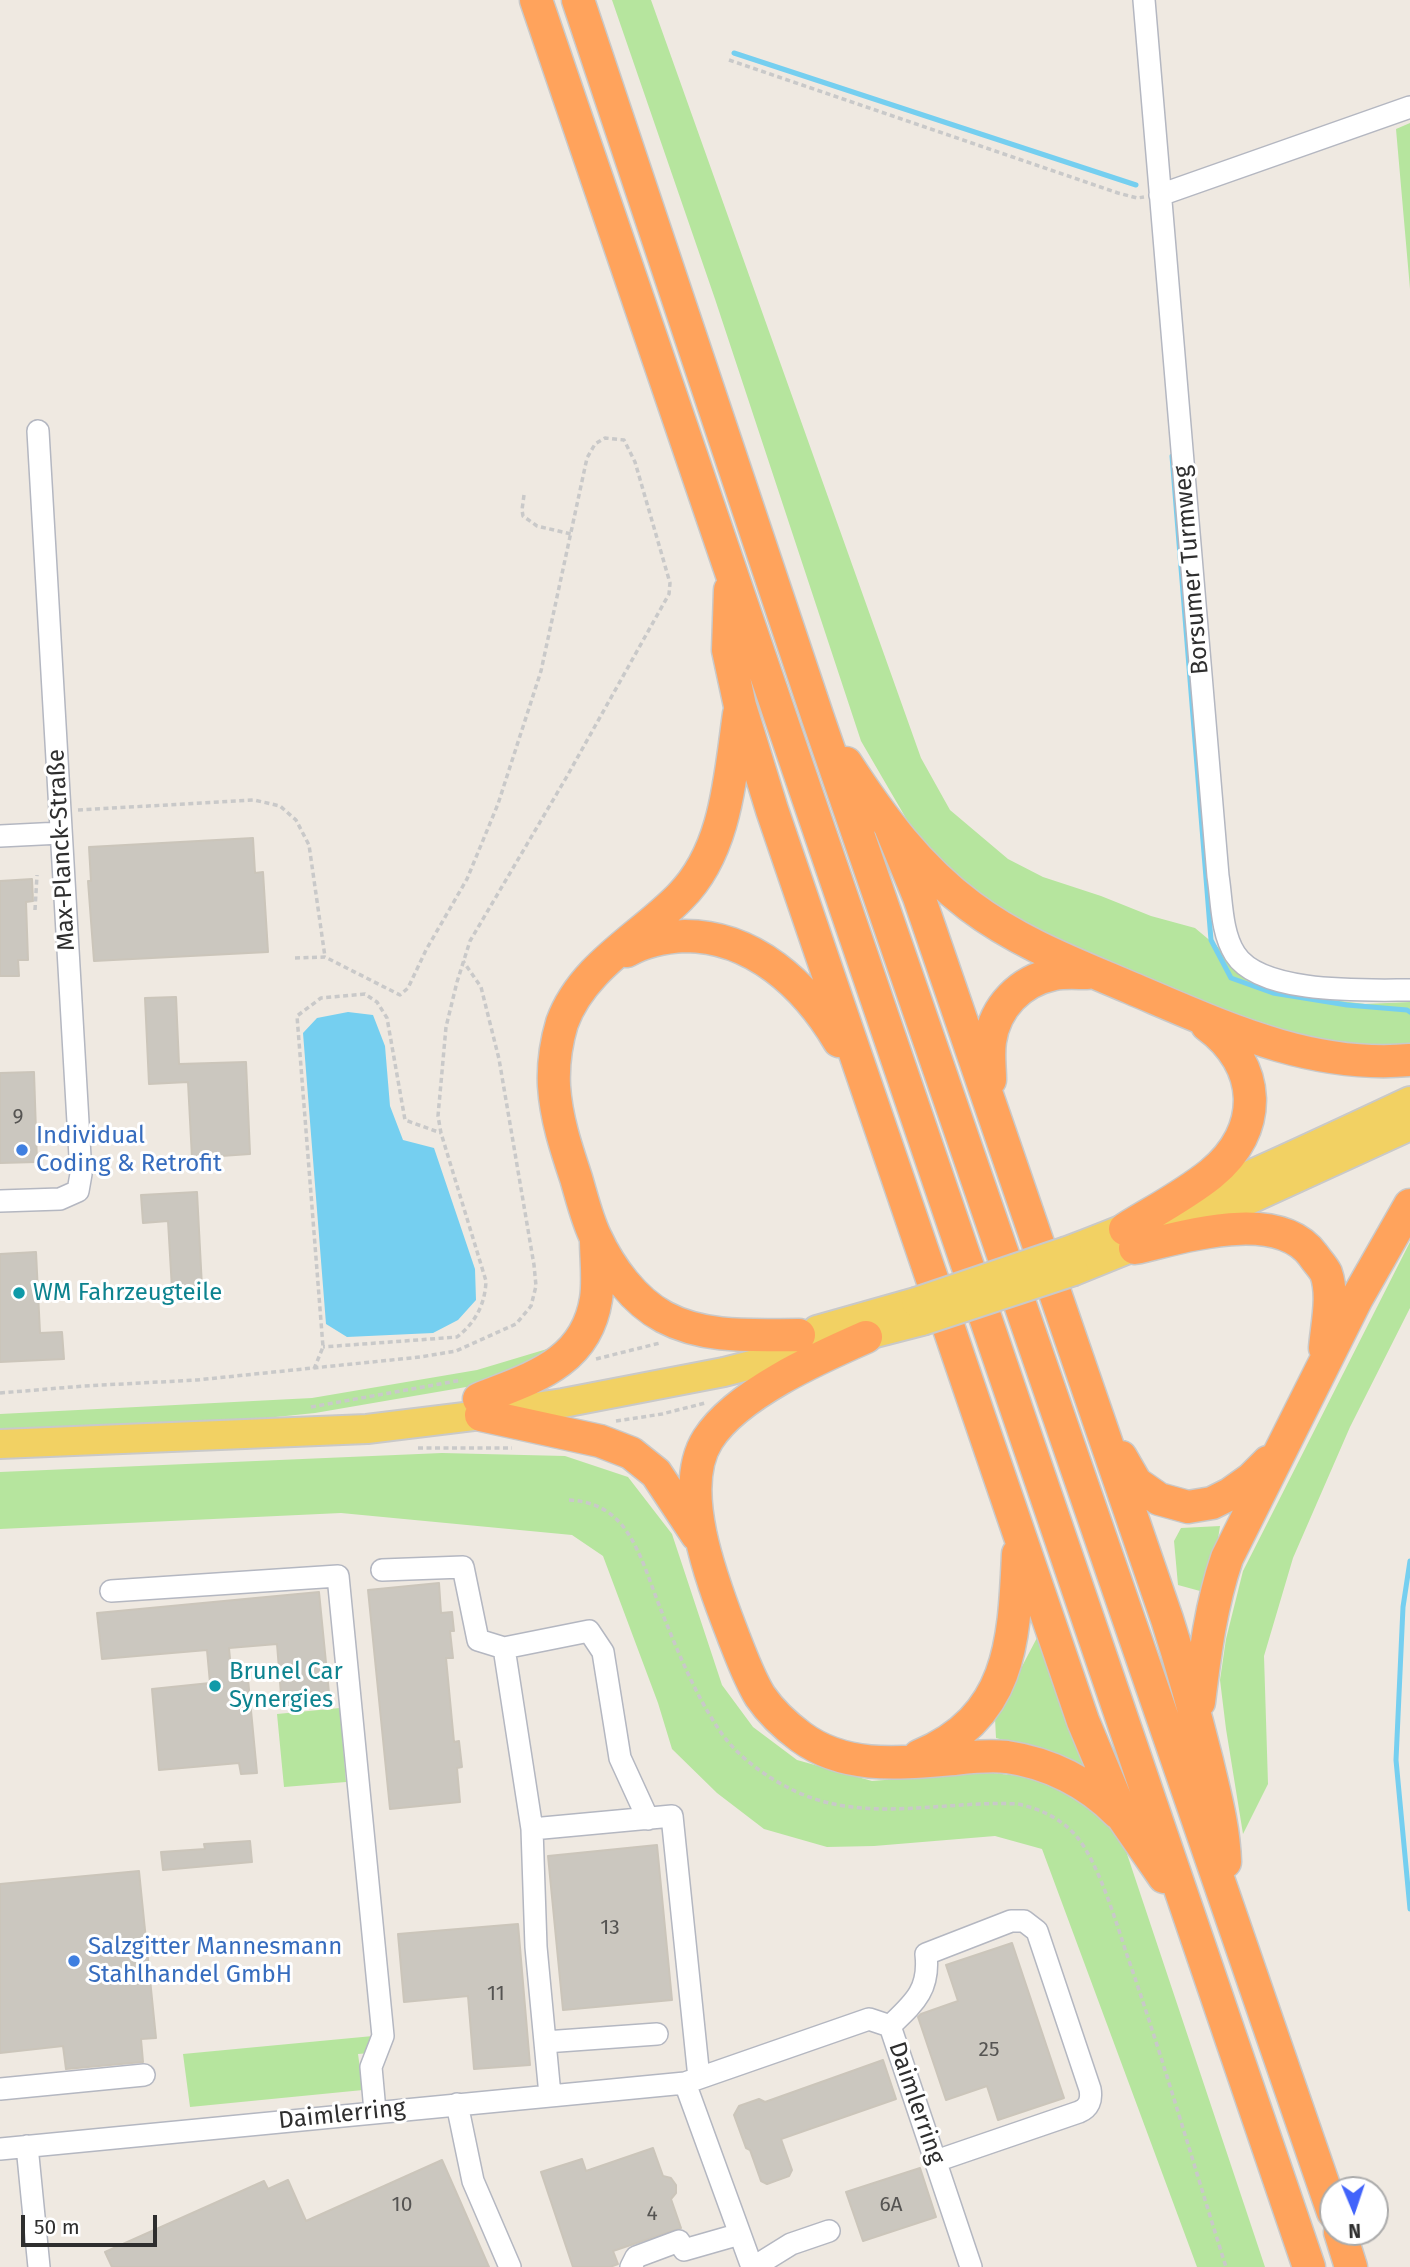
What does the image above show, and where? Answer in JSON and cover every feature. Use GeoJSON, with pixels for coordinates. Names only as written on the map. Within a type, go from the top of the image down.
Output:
{"type":"FeatureCollection","features":[{"type":"Feature","properties":{"kind":"highway"},"geometry":{"type":"LineString","coordinates":[[536,0],[1309,2267]]}},
{"type":"Feature","properties":{"kind":"highway"},"geometry":{"type":"LineString","coordinates":[[578,0],[818,718],[1320,2176]]}},
{"type":"Feature","properties":{"kind":"highway"},"geometry":{"type":"LineString","coordinates":[[731,571],[728,650],[740,706],[776,823],[1083,1721],[1124,1819]]}},
{"type":"Feature","properties":{"kind":"highway"},"geometry":{"type":"LineString","coordinates":[[740,706],[729,790],[717,836],[703,868],[681,897],[590,977],[573,1000],[562,1023],[555,1054],[554,1085],[565,1145],[596,1238],[637,1298],[664,1317],[702,1331],[745,1335],[799,1335]]}},
{"type":"Feature","properties":{"kind":"highway"},"geometry":{"type":"LineString","coordinates":[[818,718],[891,829],[934,876],[1005,930],[1096,973],[1277,1045],[1329,1058],[1385,1062],[1410,1060]]}},
{"type":"Feature","properties":{"kind":"highway"},"geometry":{"type":"LineString","coordinates":[[891,829],[919,897],[1167,1619],[1197,1721],[1224,1836],[1227,1906]]}},
{"type":"Feature","properties":{"kind":"highway"},"geometry":{"type":"LineString","coordinates":[[608,962],[632,948],[675,936],[722,940],[745,949],[785,974],[803,992],[828,1022],[866,1087]]}},
{"type":"Feature","properties":{"kind":"highway"},"geometry":{"type":"LineString","coordinates":[[991,1104],[990,1042],[997,1017],[1011,995],[1030,982],[1055,974],[1096,973]]}},
{"type":"Feature","properties":{"kind":"highway"},"geometry":{"type":"LineString","coordinates":[[1130,1238],[1213,1173],[1230,1154],[1244,1130],[1250,1104],[1249,1080],[1239,1058],[1224,1037],[1189,1012]]}},
{"type":"Feature","properties":{"kind":"highway"},"geometry":{"type":"LineString","coordinates":[[1197,1721],[1207,1632],[1227,1558],[1357,1298],[1410,1205]]}},
{"type":"Feature","properties":{"kind":"highway"},"geometry":{"type":"LineString","coordinates":[[1130,1238],[1254,1228],[1292,1238],[1309,1250],[1325,1271],[1330,1294],[1323,1367]]}},
{"type":"Feature","properties":{"kind":"highway"},"geometry":{"type":"LineString","coordinates":[[476,1398],[549,1370],[575,1348],[591,1322],[597,1297],[596,1238]]}},
{"type":"Feature","properties":{"kind":"highway"},"geometry":{"type":"LineString","coordinates":[[866,1337],[810,1362],[766,1389],[729,1416],[707,1440],[696,1481],[701,1540],[719,1600],[745,1666],[761,1697],[782,1722],[803,1739],[831,1754],[862,1762],[902,1763],[984,1756],[1006,1757],[1055,1771],[1083,1784],[1101,1796],[1124,1819],[1187,1911]]}},
{"type":"Feature","properties":{"kind":"highway"},"geometry":{"type":"LineString","coordinates":[[476,1398],[631,1454],[656,1473],[701,1540]]}},
{"type":"Feature","properties":{"kind":"highway"},"geometry":{"type":"LineString","coordinates":[[1098,1417],[1136,1483],[1159,1499],[1188,1507],[1212,1503],[1230,1494],[1251,1479],[1282,1448]]}},
{"type":"Feature","properties":{"kind":"highway"},"geometry":{"type":"LineString","coordinates":[[902,1763],[956,1736],[987,1705],[1001,1678],[1011,1644],[1016,1605],[1019,1535]]}},
{"type":"Feature","properties":{"kind":"highway"},"geometry":{"type":"LineString","coordinates":[[1344,2246],[1351,2267]]}},
{"type":"Feature","properties":{"kind":"main road"},"geometry":{"type":"LineString","coordinates":[[1130,1238],[1232,1184],[1410,1101]]}},
{"type":"Feature","properties":{"kind":"main road"},"geometry":{"type":"LineString","coordinates":[[476,1398],[563,1403],[724,1372],[866,1337],[919,1312],[1071,1261],[1130,1238],[1242,1203],[1410,1126]]}},
{"type":"Feature","properties":{"kind":"main road"},"geometry":{"type":"LineString","coordinates":[[0,1444],[232,1434],[639,1372],[799,1335],[919,1312]]}},
{"type":"Feature","properties":{"kind":"street","name":"Borsumer Turmweg"},"geometry":{"type":"LineString","coordinates":[[1144,0],[1218,876],[1226,933],[1235,955],[1245,965],[1273,981],[1342,990],[1410,990]]}},
{"type":"Feature","properties":{"kind":"street"},"geometry":{"type":"LineString","coordinates":[[1160,195],[1410,107]]}},
{"type":"Feature","properties":{"kind":"street","name":"Max-Planck-Straße"},"geometry":{"type":"LineString","coordinates":[[0,1201],[60,1199],[78,1191],[81,1174],[38,431]]}},
{"type":"Feature","properties":{"kind":"street"},"geometry":{"type":"LineString","coordinates":[[0,836],[61,832]]}},
{"type":"Feature","properties":{"kind":"street"},"geometry":{"type":"LineString","coordinates":[[382,1570],[463,1567],[478,1640],[504,1647],[589,1631],[603,1652],[620,1758],[648,1819]]}},
{"type":"Feature","properties":{"kind":"street"},"geometry":{"type":"LineString","coordinates":[[111,1591],[338,1576],[383,2036],[371,2067],[375,2111]]}},
{"type":"Feature","properties":{"kind":"street"},"geometry":{"type":"LineString","coordinates":[[504,1647],[532,1829],[536,1947],[550,2095]]}},
{"type":"Feature","properties":{"kind":"street"},"geometry":{"type":"LineString","coordinates":[[532,1829],[672,1816],[692,2080],[740,2234],[753,2267],[791,2244],[829,2231]]}},
{"type":"Feature","properties":{"kind":"street"},"geometry":{"type":"LineString","coordinates":[[890,2026],[921,1994],[926,1954],[1011,1921],[1024,1921],[1037,1931],[1090,2089],[1089,2102],[1079,2112],[936,2161]]}},
{"type":"Feature","properties":{"kind":"street","name":"Daimlerring"},"geometry":{"type":"LineString","coordinates":[[0,2149],[692,2080],[869,2019],[890,2026],[971,2267]]}},
{"type":"Feature","properties":{"kind":"street"},"geometry":{"type":"LineString","coordinates":[[545,2042],[657,2034]]}},
{"type":"Feature","properties":{"kind":"street"},"geometry":{"type":"LineString","coordinates":[[0,2089],[144,2075]]}},
{"type":"Feature","properties":{"kind":"street"},"geometry":{"type":"LineString","coordinates":[[457,2104],[473,2181],[510,2267]]}},
{"type":"Feature","properties":{"kind":"street"},"geometry":{"type":"LineString","coordinates":[[27,2146],[39,2267]]}},
{"type":"Feature","properties":{"kind":"street"},"geometry":{"type":"LineString","coordinates":[[631,2267],[636,2257],[680,2241],[684,2250],[740,2234]]}},
{"type":"Feature","properties":{"kind":"path"},"geometry":{"type":"LineString","coordinates":[[729,60],[1118,193],[1137,198],[1160,195]]}},
{"type":"Feature","properties":{"kind":"path"},"geometry":{"type":"LineString","coordinates":[[295,958],[325,957],[400,995],[408,988],[426,950],[467,879],[498,804],[541,671],[587,458],[595,444],[605,438],[624,440],[635,462],[670,583],[669,594],[470,942],[446,1027],[438,1116],[486,1281],[485,1297],[478,1314],[457,1337],[323,1348]]}},
{"type":"Feature","properties":{"kind":"path"},"geometry":{"type":"LineString","coordinates":[[524,495],[523,516],[537,526],[571,534]]}},
{"type":"Feature","properties":{"kind":"path"},"geometry":{"type":"LineString","coordinates":[[59,811],[254,800],[280,806],[296,820],[309,845],[325,957]]}},
{"type":"Feature","properties":{"kind":"path"},"geometry":{"type":"LineString","coordinates":[[35,910],[37,875]]}},
{"type":"Feature","properties":{"kind":"path"},"geometry":{"type":"LineString","coordinates":[[0,1393],[197,1380],[456,1351],[516,1324],[531,1306],[536,1286],[534,1265],[499,1059],[481,987],[463,961]]}},
{"type":"Feature","properties":{"kind":"path"},"geometry":{"type":"LineString","coordinates":[[314,1369],[323,1348],[297,1016],[321,998],[365,994],[377,1002],[387,1018],[405,1120],[441,1133]]}},
{"type":"Feature","properties":{"kind":"path"},"geometry":{"type":"LineString","coordinates":[[590,1360],[660,1343],[669,1346]]}},
{"type":"Feature","properties":{"kind":"path"},"geometry":{"type":"LineString","coordinates":[[300,1408],[376,1397],[476,1398]]}},
{"type":"Feature","properties":{"kind":"path"},"geometry":{"type":"LineString","coordinates":[[569,1500],[601,1507],[626,1530],[645,1567],[690,1674],[716,1724],[743,1757],[779,1782],[799,1793],[835,1804],[878,1809],[1018,1804],[1033,1807],[1054,1817],[1076,1835],[1091,1860],[1129,1959],[1226,2267]]}},
{"type":"Feature","properties":{"kind":"green space"},"geometry":{"type":"Polygon","coordinates":[[[612,0],[651,0],[921,758],[950,810],[1008,859],[1043,877],[1151,916],[1195,928],[1273,993],[1365,1004],[1410,1002],[1410,1050],[1328,1047],[1232,1018],[1094,959],[1011,916],[961,880],[914,832],[861,741],[715,299],[612,0]]]}},
{"type":"Feature","properties":{"kind":"green space"},"geometry":{"type":"Polygon","coordinates":[[[1410,123],[1410,289],[1396,129],[1410,123]]]}},
{"type":"Feature","properties":{"kind":"green space"},"geometry":{"type":"Polygon","coordinates":[[[1410,1242],[1410,1308],[1350,1427],[1293,1558],[1264,1656],[1268,1784],[1243,1834],[1220,1680],[1226,1639],[1243,1571],[1410,1242]]]}},
{"type":"Feature","properties":{"kind":"green space"},"geometry":{"type":"Polygon","coordinates":[[[547,1349],[556,1354],[501,1381],[315,1413],[198,1425],[0,1434],[0,1414],[312,1398],[477,1370],[547,1349]]]}},
{"type":"Feature","properties":{"kind":"green space"},"geometry":{"type":"Polygon","coordinates":[[[442,1453],[565,1456],[628,1477],[672,1534],[722,1685],[753,1727],[797,1760],[872,1781],[985,1772],[1036,1778],[1078,1794],[1120,1833],[1265,2267],[1197,2267],[1042,1849],[995,1836],[827,1847],[764,1829],[717,1793],[672,1749],[658,1703],[603,1556],[572,1535],[341,1513],[0,1529],[0,1472],[442,1453]]]}},
{"type":"Feature","properties":{"kind":"green space"},"geometry":{"type":"Polygon","coordinates":[[[1220,1526],[1215,1559],[1200,1591],[1178,1585],[1174,1541],[1181,1528],[1220,1526]]]}},
{"type":"Feature","properties":{"kind":"green space"},"geometry":{"type":"Polygon","coordinates":[[[1040,1632],[1096,1784],[1030,1747],[996,1738],[995,1718],[1040,1632]]]}},
{"type":"Feature","properties":{"kind":"green space"},"geometry":{"type":"Polygon","coordinates":[[[340,1708],[346,1782],[284,1787],[277,1714],[340,1708]]]}},
{"type":"Feature","properties":{"kind":"green space"},"geometry":{"type":"Polygon","coordinates":[[[373,2036],[370,2053],[358,2054],[363,2090],[190,2107],[183,2054],[373,2036]]]}},
{"type":"Feature","properties":{"kind":"water"},"geometry":{"type":"Polygon","coordinates":[[[348,1012],[373,1015],[385,1046],[390,1106],[403,1140],[434,1148],[475,1269],[476,1300],[458,1320],[433,1333],[347,1337],[326,1324],[303,1033],[317,1018],[348,1012]]]}},
{"type":"Feature","properties":{"kind":"building"},"geometry":{"type":"Polygon","coordinates":[[[253,838],[255,873],[263,872],[268,952],[94,961],[88,881],[91,881],[89,847],[253,838]]]}},
{"type":"Feature","properties":{"kind":"building"},"geometry":{"type":"Polygon","coordinates":[[[32,879],[33,901],[26,902],[28,960],[18,960],[19,976],[0,976],[0,881],[32,879]]]}},
{"type":"Feature","properties":{"kind":"building"},"geometry":{"type":"Polygon","coordinates":[[[176,997],[179,1064],[246,1062],[250,1154],[192,1158],[188,1082],[149,1084],[145,998],[176,997]]]}},
{"type":"Feature","properties":{"kind":"building"},"geometry":{"type":"Polygon","coordinates":[[[34,1072],[37,1162],[0,1163],[0,1073],[34,1072]]]}},
{"type":"Feature","properties":{"kind":"building"},"geometry":{"type":"Polygon","coordinates":[[[197,1192],[202,1287],[172,1289],[168,1221],[143,1223],[141,1195],[197,1192]]]}},
{"type":"Feature","properties":{"kind":"building","name":"WM Fahrzeugteile"},"geometry":{"type":"Polygon","coordinates":[[[36,1252],[40,1333],[62,1332],[64,1359],[0,1362],[0,1254],[36,1252]]]}},
{"type":"Feature","properties":{"kind":"building"},"geometry":{"type":"Polygon","coordinates":[[[439,1583],[441,1613],[452,1612],[454,1631],[450,1631],[453,1658],[446,1658],[454,1742],[459,1741],[462,1767],[457,1768],[460,1802],[390,1809],[368,1590],[439,1583]]]}},
{"type":"Feature","properties":{"kind":"building","name":"Brunel Car Synergies"},"geometry":{"type":"Polygon","coordinates":[[[319,1592],[330,1703],[282,1707],[277,1644],[229,1648],[232,1681],[248,1679],[257,1773],[241,1774],[239,1763],[159,1770],[152,1689],[210,1683],[207,1650],[102,1659],[97,1613],[319,1592]]]}},
{"type":"Feature","properties":{"kind":"building"},"geometry":{"type":"Polygon","coordinates":[[[250,1841],[252,1862],[163,1870],[161,1852],[205,1849],[204,1844],[250,1841]]]}},
{"type":"Feature","properties":{"kind":"building"},"geometry":{"type":"Polygon","coordinates":[[[657,1845],[672,2000],[563,2010],[548,1856],[657,1845]]]}},
{"type":"Feature","properties":{"kind":"building","name":"Salzgitter Mannesmann Stahlhandel GmbH"},"geometry":{"type":"Polygon","coordinates":[[[139,1871],[156,2038],[141,2039],[143,2062],[66,2069],[63,2046],[0,2053],[0,1884],[139,1871]]]}},
{"type":"Feature","properties":{"kind":"building"},"geometry":{"type":"Polygon","coordinates":[[[518,1924],[530,2065],[474,2069],[468,1996],[404,2002],[398,1934],[518,1924]]]}},
{"type":"Feature","properties":{"kind":"building"},"geometry":{"type":"Polygon","coordinates":[[[1012,1943],[1064,2098],[998,2120],[987,2086],[946,2100],[918,2017],[958,2001],[946,1965],[1012,1943]]]}},
{"type":"Feature","properties":{"kind":"building"},"geometry":{"type":"Polygon","coordinates":[[[883,2060],[896,2099],[781,2139],[792,2170],[789,2176],[767,2184],[761,2181],[734,2115],[739,2106],[759,2099],[765,2102],[883,2060]]]}},
{"type":"Feature","properties":{"kind":"building"},"geometry":{"type":"Polygon","coordinates":[[[653,2148],[663,2176],[671,2178],[676,2185],[676,2193],[671,2199],[681,2228],[613,2251],[618,2264],[610,2267],[573,2267],[541,2172],[582,2159],[586,2171],[653,2148]]]}},
{"type":"Feature","properties":{"kind":"building"},"geometry":{"type":"Polygon","coordinates":[[[442,2160],[489,2267],[112,2267],[105,2252],[264,2181],[268,2189],[288,2180],[306,2221],[442,2160]]]}},
{"type":"Feature","properties":{"kind":"building"},"geometry":{"type":"Polygon","coordinates":[[[920,2168],[936,2217],[863,2241],[846,2192],[920,2168]]]}},
{"type":"Feature","properties":{"kind":"waterway"},"geometry":{"type":"LineString","coordinates":[[734,53],[1136,185]]}},
{"type":"Feature","properties":{"kind":"waterway"},"geometry":{"type":"LineString","coordinates":[[1172,456],[1211,940],[1231,978],[1273,993],[1410,1012]]}},
{"type":"Feature","properties":{"kind":"waterway"},"geometry":{"type":"LineString","coordinates":[[1410,1561],[1403,1607],[1396,1760],[1410,1909]]}},
{"type":"Feature","properties":{"kind":"place","name":"Individual Coding & Retrofit"},"geometry":{"type":"Point","coordinates":[22,1150]}},
{"type":"Feature","properties":{"kind":"place","name":"WM Fahrzeugteile"},"geometry":{"type":"Point","coordinates":[19,1293]}},
{"type":"Feature","properties":{"kind":"place","name":"Brunel Car Synergies"},"geometry":{"type":"Point","coordinates":[215,1686]}},
{"type":"Feature","properties":{"kind":"place","name":"Salzgitter Mannesmann Stahlhandel GmbH"},"geometry":{"type":"Point","coordinates":[74,1961]}}]}
